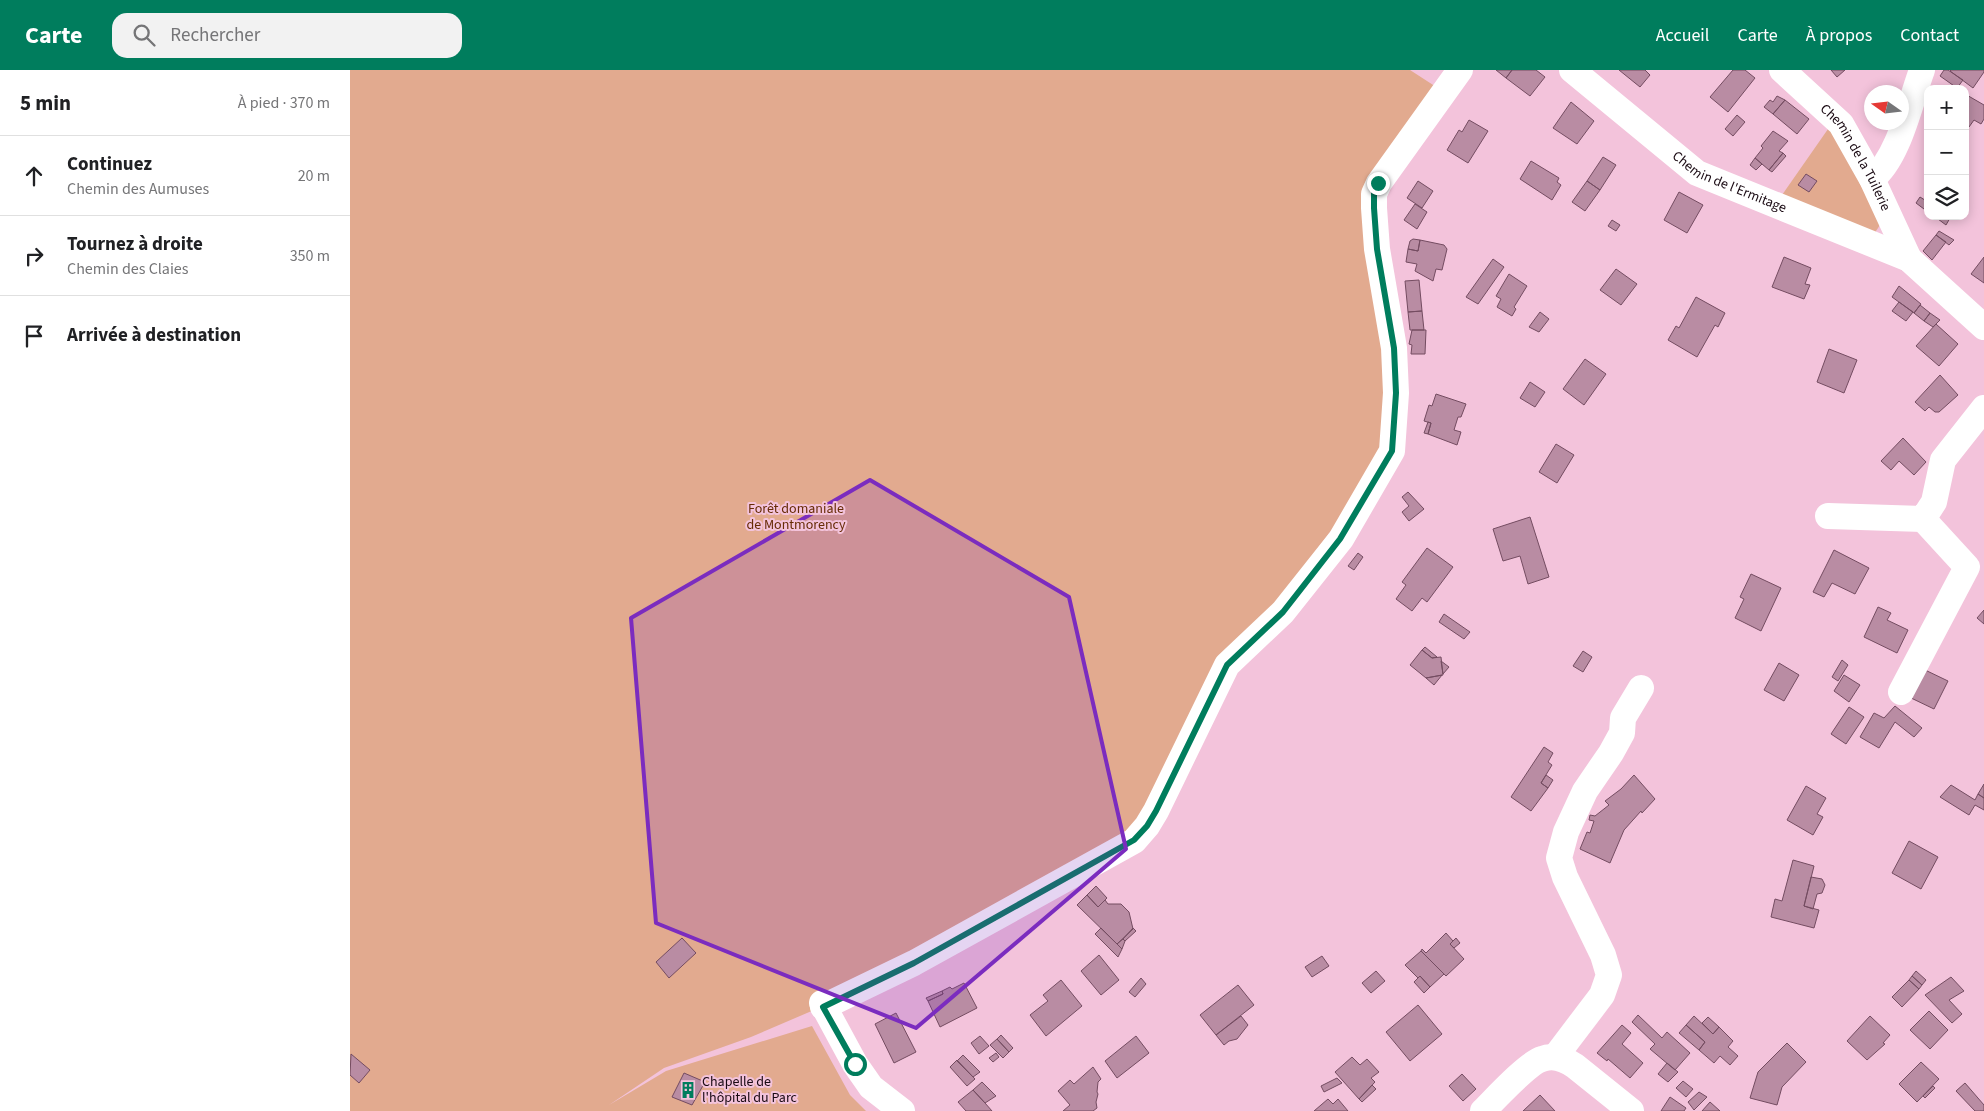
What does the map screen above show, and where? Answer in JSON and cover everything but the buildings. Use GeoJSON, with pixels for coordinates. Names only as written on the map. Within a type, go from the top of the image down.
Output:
{"type":"FeatureCollection","features":[{"type":"Feature","properties":{"kind":"street"},"geometry":{"type":"LineString","coordinates":[[902,1111],[871,1087],[855,1064],[822,1005],[914,963],[1134,840],[1147,826],[1227,665],[1283,612],[1340,539],[1392,451],[1396,393],[1394,348],[1377,249],[1374,194],[1378,183],[1460,70]]}},
{"type":"Feature","properties":{"kind":"street","name":"Chemin de l'Ermitage"},"geometry":{"type":"LineString","coordinates":[[1572,70],[1696,173],[1909,260]]}},
{"type":"Feature","properties":{"kind":"street","name":"Chemin de la Tuilerie"},"geometry":{"type":"LineString","coordinates":[[1782,70],[1840,124],[1872,179],[1909,260]]}},
{"type":"Feature","properties":{"kind":"street"},"geometry":{"type":"LineString","coordinates":[[1872,179],[1894,154],[1922,70]]}},
{"type":"Feature","properties":{"kind":"street"},"geometry":{"type":"LineString","coordinates":[[1873,245],[1892,221]]}},
{"type":"Feature","properties":{"kind":"street"},"geometry":{"type":"LineString","coordinates":[[1909,260],[1984,327]]}},
{"type":"Feature","properties":{"kind":"street"},"geometry":{"type":"LineString","coordinates":[[1923,519],[1934,502],[1943,460],[1984,408]]}},
{"type":"Feature","properties":{"kind":"street"},"geometry":{"type":"LineString","coordinates":[[1828,516],[1923,519],[1967,566],[1901,692]]}},
{"type":"Feature","properties":{"kind":"street"},"geometry":{"type":"LineString","coordinates":[[1555,1057],[1602,995],[1609,975],[1603,955],[1565,877],[1558,858],[1566,832],[1585,791],[1622,733],[1622,718],[1641,688]]}},
{"type":"Feature","properties":{"kind":"street"},"geometry":{"type":"LineString","coordinates":[[1483,1111],[1530,1067],[1542,1059],[1555,1057],[1566,1060],[1575,1066],[1631,1111]]}},
{"type":"Feature","properties":{"kind":"highlighted area"},"geometry":{"type":"Polygon","coordinates":[[[870,480],[1069,597],[1126,849],[916,1028],[656,923],[631,618],[870,480]]]}},
{"type":"Feature","properties":{"kind":"green space","name":"Forêt domaniale de Montmorency"},"geometry":{"type":"Polygon","coordinates":[[[350,70],[1410,70],[1444,92],[1379,183],[1392,451],[1233,659],[1147,826],[842,998],[751,1037],[664,1068],[609,1105],[666,1071],[812,1026],[850,1095],[866,1111],[350,1111],[350,70]]]}},
{"type":"Feature","properties":{"kind":"green space"},"geometry":{"type":"Polygon","coordinates":[[[1835,119],[1882,222],[1872,237],[1775,205],[1835,119]]]}},
{"type":"Feature","properties":{"kind":"place","name":"Chapelle de l'hôpital du Parc"},"geometry":{"type":"Point","coordinates":[688,1090]}},
{"type":"Feature","properties":{"kind":"route"},"geometry":{"type":"LineString","coordinates":[[855,1064],[823,1007],[914,963],[1134,840],[1147,826],[1156,811],[1227,665],[1283,612],[1340,539],[1392,451],[1394,436],[1396,393],[1394,348],[1377,249],[1374,208],[1374,194],[1378,183]]}}]}
